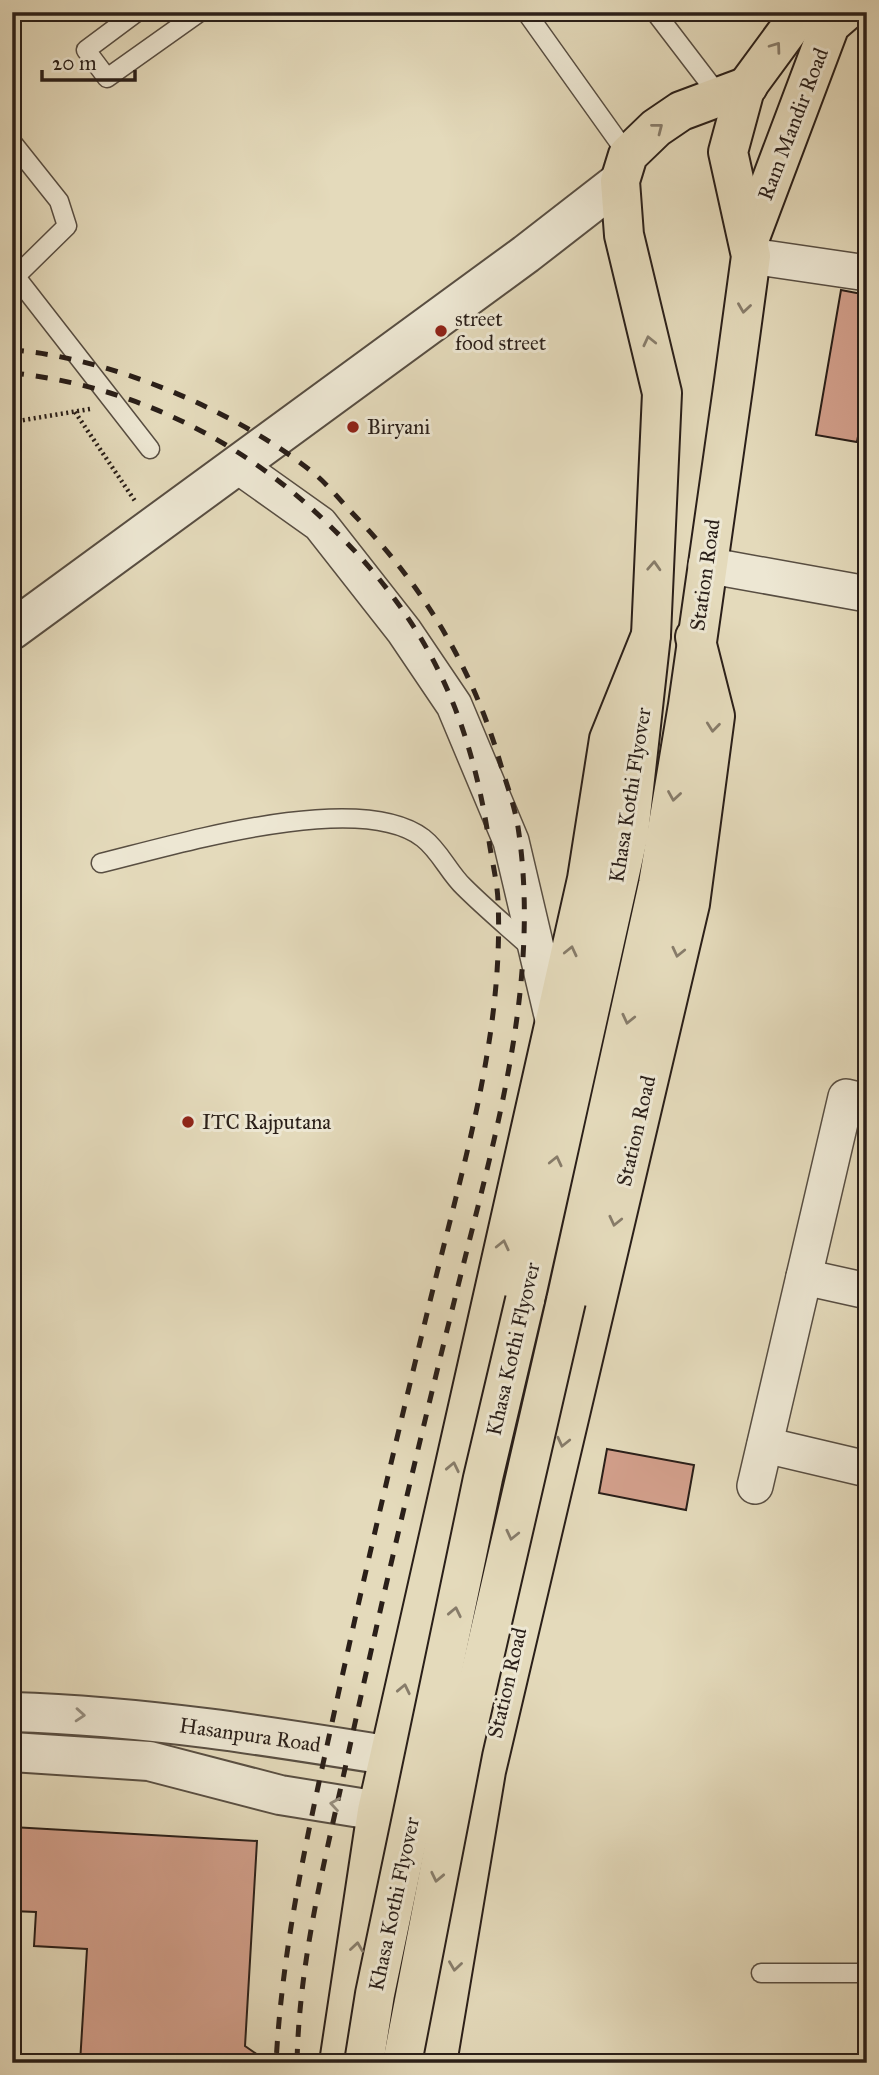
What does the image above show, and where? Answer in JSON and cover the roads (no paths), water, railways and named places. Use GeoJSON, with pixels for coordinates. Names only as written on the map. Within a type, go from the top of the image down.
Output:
{"type":"FeatureCollection","features":[{"type":"Feature","properties":{"kind":"main road","name":"Station Road"},"geometry":{"type":"LineString","coordinates":[[437,2063],[451,1994],[475,1826],[486,1771],[690,904],[715,716],[695,637],[750,248],[740,192],[728,152],[734,92],[792,25],[809,12]]}},
{"type":"Feature","properties":{"kind":"main road","name":"Ram Mandir Road"},"geometry":{"type":"LineString","coordinates":[[750,248],[830,25],[845,12]]}},
{"type":"Feature","properties":{"kind":"main road"},"geometry":{"type":"LineString","coordinates":[[338,2063],[377,1811],[587,880],[608,739],[651,635],[662,393],[624,235],[624,168],[656,128],[681,111],[734,92]]}},
{"type":"Feature","properties":{"kind":"main road","name":"Khasa Kothi Flyover"},"geometry":{"type":"LineString","coordinates":[[363,2063],[374,1994],[483,1478],[629,833],[651,635]]}},
{"type":"Feature","properties":{"kind":"main road","name":"Khasa Kothi Flyover"},"geometry":{"type":"LineString","coordinates":[[402,2063],[463,1748],[658,884],[688,705],[695,637]]}},
{"type":"Feature","properties":{"kind":"street"},"geometry":{"type":"LineString","coordinates":[[12,630],[237,465],[624,168]]}},
{"type":"Feature","properties":{"kind":"street"},"geometry":{"type":"LineString","coordinates":[[750,248],[867,273]]}},
{"type":"Feature","properties":{"kind":"street"},"geometry":{"type":"LineString","coordinates":[[237,465],[320,524],[404,631],[454,705],[511,841],[554,1024]]}},
{"type":"Feature","properties":{"kind":"street"},"geometry":{"type":"LineString","coordinates":[[706,565],[867,594]]}},
{"type":"Feature","properties":{"kind":"street"},"geometry":{"type":"LineString","coordinates":[[755,1486],[846,1097],[867,1102]]}},
{"type":"Feature","properties":{"kind":"street"},"geometry":{"type":"LineString","coordinates":[[804,1277],[867,1291]]}},
{"type":"Feature","properties":{"kind":"street"},"geometry":{"type":"LineString","coordinates":[[765,1445],[867,1469]]}},
{"type":"Feature","properties":{"kind":"street","name":"Hasanpura Road"},"geometry":{"type":"LineString","coordinates":[[12,1712],[79,1714],[185,1725],[486,1771]]}},
{"type":"Feature","properties":{"kind":"street"},"geometry":{"type":"LineString","coordinates":[[12,1752],[149,1761],[280,1795],[475,1826]]}},
{"type":"Feature","properties":{"kind":"lane"},"geometry":{"type":"LineString","coordinates":[[137,12],[86,50],[107,78],[200,12]]}},
{"type":"Feature","properties":{"kind":"lane"},"geometry":{"type":"LineString","coordinates":[[526,12],[624,168]]}},
{"type":"Feature","properties":{"kind":"lane"},"geometry":{"type":"LineString","coordinates":[[655,12],[734,92]]}},
{"type":"Feature","properties":{"kind":"lane"},"geometry":{"type":"LineString","coordinates":[[12,142],[59,201],[67,226],[14,278],[150,449]]}},
{"type":"Feature","properties":{"kind":"lane"},"geometry":{"type":"LineString","coordinates":[[101,863],[265,823],[367,819],[397,823],[424,839],[462,886],[537,954]]}},
{"type":"Feature","properties":{"kind":"lane"},"geometry":{"type":"LineString","coordinates":[[761,1973],[867,1973]]}},
{"type":"Feature","properties":{"kind":"railway"},"geometry":{"type":"LineString","coordinates":[[12,350],[90,364],[173,392],[251,430],[322,480],[383,546],[427,604],[446,635],[463,667],[491,734],[518,827],[524,884],[524,940],[512,1053],[501,1109],[375,1634],[323,1869],[308,1946],[297,2063]]}},
{"type":"Feature","properties":{"kind":"railway"},"geometry":{"type":"LineString","coordinates":[[12,373],[56,379],[99,390],[182,421],[259,466],[294,493],[361,558],[416,630],[455,707],[480,793],[496,878],[498,949],[495,998],[479,1096],[380,1510],[312,1814],[289,1937],[276,2063]]}},
{"type":"Feature","properties":{"kind":"place","name":"street food street"},"geometry":{"type":"Point","coordinates":[441,331]}},
{"type":"Feature","properties":{"kind":"place","name":"Biryani"},"geometry":{"type":"Point","coordinates":[353,427]}},
{"type":"Feature","properties":{"kind":"place","name":"ITC Rajputana"},"geometry":{"type":"Point","coordinates":[188,1122]}}]}
